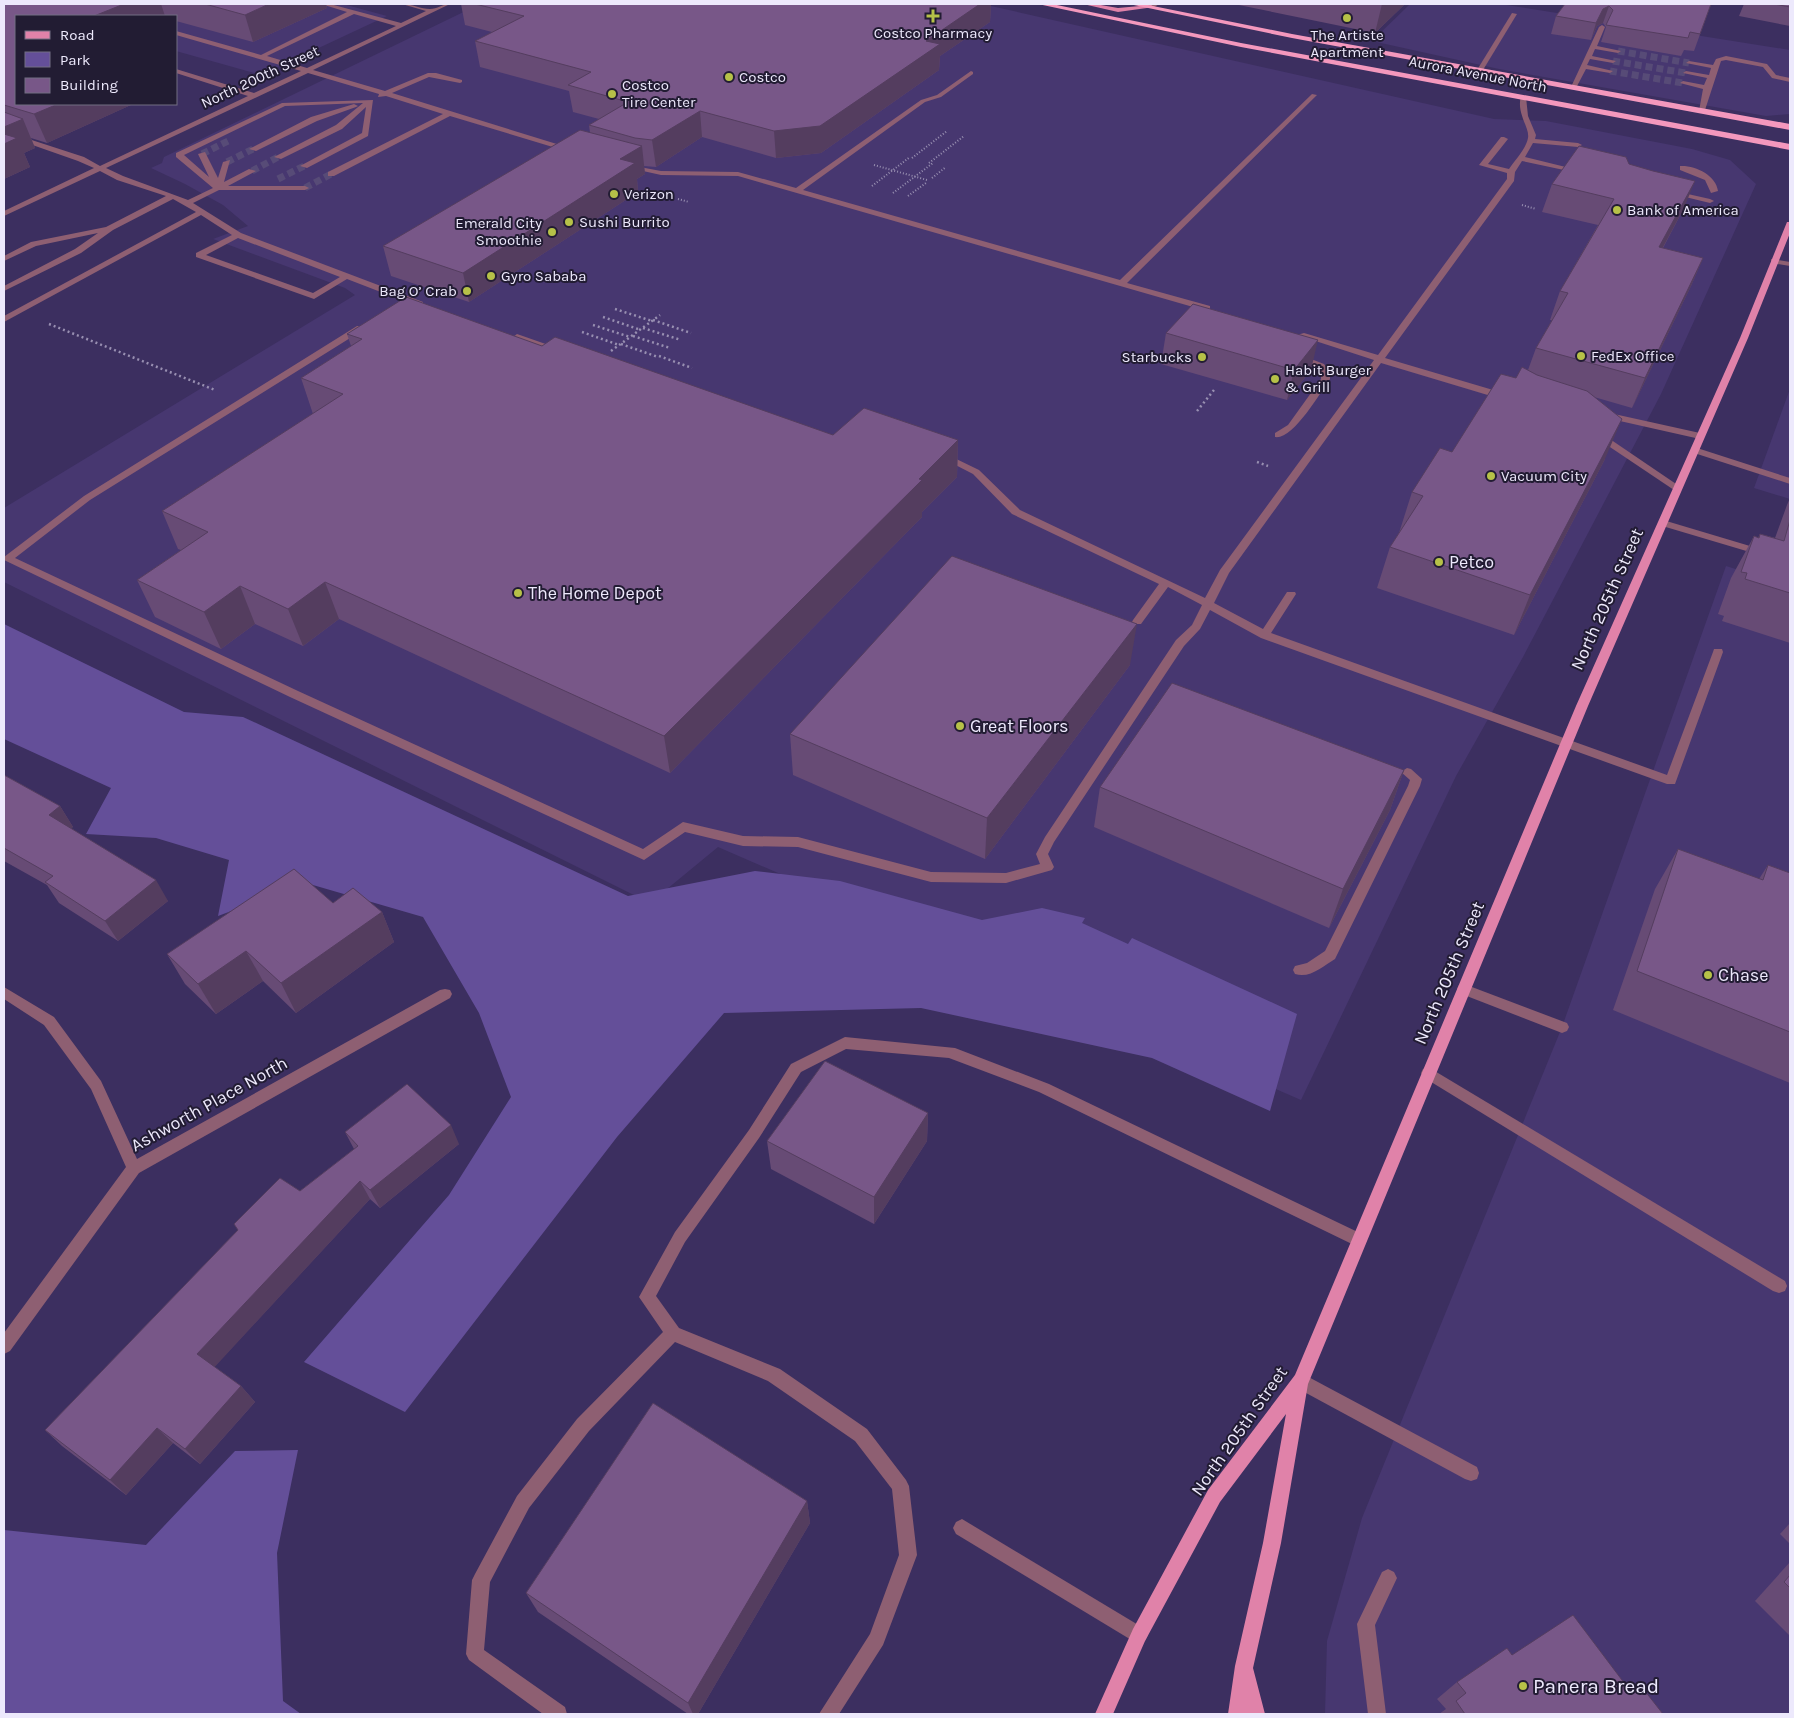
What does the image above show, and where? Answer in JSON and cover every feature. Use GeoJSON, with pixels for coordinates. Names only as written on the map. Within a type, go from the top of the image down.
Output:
{"type":"FeatureCollection","features":[{"type":"Feature","properties":{"kind":"highway","name":"Aurora Avenue North"},"geometry":{"type":"LineString","coordinates":[[1042,4],[1241,46],[1523,96],[1790,147]]}},
{"type":"Feature","properties":{"kind":"highway","name":"Aurora Avenue North"},"geometry":{"type":"LineString","coordinates":[[1133,4],[1154,6],[1480,70],[1790,127]]}},
{"type":"Feature","properties":{"kind":"main road"},"geometry":{"type":"LineString","coordinates":[[1086,4],[1118,10],[1154,6]]}},
{"type":"Feature","properties":{"kind":"main road","name":"North 205th Street"},"geometry":{"type":"LineString","coordinates":[[1104,1714],[1139,1635],[1214,1496],[1301,1380],[1566,744],[1744,338],[1790,224]]}},
{"type":"Feature","properties":{"kind":"main road"},"geometry":{"type":"LineString","coordinates":[[1238,1714],[1244,1666],[1272,1544],[1301,1380]]}},
{"type":"Feature","properties":{"kind":"main road"},"geometry":{"type":"LineString","coordinates":[[1244,1666],[1256,1714]]}},
{"type":"Feature","properties":{"kind":"street"},"geometry":{"type":"LineString","coordinates":[[324,4],[401,25]]}},
{"type":"Feature","properties":{"kind":"street"},"geometry":{"type":"LineString","coordinates":[[405,4],[432,11]]}},
{"type":"Feature","properties":{"kind":"street","name":"North 200th Street"},"geometry":{"type":"LineString","coordinates":[[4,214],[447,4]]}},
{"type":"Feature","properties":{"kind":"street"},"geometry":{"type":"LineString","coordinates":[[263,56],[353,12]]}},
{"type":"Feature","properties":{"kind":"street"},"geometry":{"type":"LineString","coordinates":[[1480,70],[1514,14]]}},
{"type":"Feature","properties":{"kind":"street"},"geometry":{"type":"LineString","coordinates":[[1574,87],[1585,67],[1602,27]]}},
{"type":"Feature","properties":{"kind":"street"},"geometry":{"type":"LineString","coordinates":[[178,34],[308,69],[382,95],[574,151]]}},
{"type":"Feature","properties":{"kind":"street"},"geometry":{"type":"LineString","coordinates":[[1593,47],[1618,51]]}},
{"type":"Feature","properties":{"kind":"street"},"geometry":{"type":"LineString","coordinates":[[1589,57],[1613,61]]}},
{"type":"Feature","properties":{"kind":"street"},"geometry":{"type":"LineString","coordinates":[[1701,110],[1718,60],[1726,58],[1765,65],[1774,77],[1790,80]]}},
{"type":"Feature","properties":{"kind":"street"},"geometry":{"type":"LineString","coordinates":[[1689,63],[1716,67]]}},
{"type":"Feature","properties":{"kind":"street"},"geometry":{"type":"LineString","coordinates":[[1585,67],[1610,71]]}},
{"type":"Feature","properties":{"kind":"street"},"geometry":{"type":"LineString","coordinates":[[178,72],[254,95]]}},
{"type":"Feature","properties":{"kind":"street"},"geometry":{"type":"LineString","coordinates":[[797,191],[923,101],[940,96],[971,73]]}},
{"type":"Feature","properties":{"kind":"street"},"geometry":{"type":"LineString","coordinates":[[1686,73],[1711,77]]}},
{"type":"Feature","properties":{"kind":"street"},"geometry":{"type":"LineString","coordinates":[[253,149],[314,119],[371,100],[428,74],[436,74],[460,81]]}},
{"type":"Feature","properties":{"kind":"street"},"geometry":{"type":"LineString","coordinates":[[1683,84],[1707,88]]}},
{"type":"Feature","properties":{"kind":"street"},"geometry":{"type":"LineString","coordinates":[[1121,284],[1314,95]]}},
{"type":"Feature","properties":{"kind":"street"},"geometry":{"type":"LineString","coordinates":[[374,319],[87,498],[8,559],[294,694],[644,855],[683,828],[743,841],[798,842],[931,877],[1006,878],[1048,867],[1042,854],[1049,840],[1144,702],[1180,643],[1196,627],[1224,572],[1511,179],[1511,172],[1531,141],[1532,135],[1523,110],[1523,96]]}},
{"type":"Feature","properties":{"kind":"street"},"geometry":{"type":"LineString","coordinates":[[290,111],[371,100]]}},
{"type":"Feature","properties":{"kind":"street"},"geometry":{"type":"LineString","coordinates":[[278,157],[339,127],[371,100]]}},
{"type":"Feature","properties":{"kind":"street"},"geometry":{"type":"LineString","coordinates":[[304,166],[364,134],[371,100]]}},
{"type":"Feature","properties":{"kind":"street"},"geometry":{"type":"LineString","coordinates":[[305,188],[218,188],[179,155],[284,104],[371,100]]}},
{"type":"Feature","properties":{"kind":"street"},"geometry":{"type":"LineString","coordinates":[[331,174],[448,114]]}},
{"type":"Feature","properties":{"kind":"street"},"geometry":{"type":"LineString","coordinates":[[4,133],[81,159],[120,178],[172,196],[188,203],[238,235],[432,308]]}},
{"type":"Feature","properties":{"kind":"street"},"geometry":{"type":"LineString","coordinates":[[1504,139],[1483,165],[1511,172]]}},
{"type":"Feature","properties":{"kind":"street"},"geometry":{"type":"LineString","coordinates":[[555,145],[570,140]]}},
{"type":"Feature","properties":{"kind":"street"},"geometry":{"type":"LineString","coordinates":[[1531,141],[1578,144]]}},
{"type":"Feature","properties":{"kind":"street"},"geometry":{"type":"LineString","coordinates":[[202,154],[218,188]]}},
{"type":"Feature","properties":{"kind":"street"},"geometry":{"type":"LineString","coordinates":[[1520,158],[1589,173]]}},
{"type":"Feature","properties":{"kind":"street"},"geometry":{"type":"LineString","coordinates":[[218,188],[227,162]]}},
{"type":"Feature","properties":{"kind":"street"},"geometry":{"type":"LineString","coordinates":[[618,163],[661,173],[738,174],[1220,312]]}},
{"type":"Feature","properties":{"kind":"street"},"geometry":{"type":"LineString","coordinates":[[1684,168],[1704,175],[1716,189],[1714,191]]}},
{"type":"Feature","properties":{"kind":"street"},"geometry":{"type":"LineString","coordinates":[[188,203],[252,170]]}},
{"type":"Feature","properties":{"kind":"street"},"geometry":{"type":"LineString","coordinates":[[218,188],[278,179]]}},
{"type":"Feature","properties":{"kind":"street"},"geometry":{"type":"LineString","coordinates":[[1663,190],[1710,201]]}},
{"type":"Feature","properties":{"kind":"street"},"geometry":{"type":"LineString","coordinates":[[4,289],[78,251],[110,228],[172,196]]}},
{"type":"Feature","properties":{"kind":"street"},"geometry":{"type":"LineString","coordinates":[[4,319],[201,212]]}},
{"type":"Feature","properties":{"kind":"street"},"geometry":{"type":"LineString","coordinates":[[4,259],[34,244],[110,228]]}},
{"type":"Feature","properties":{"kind":"street"},"geometry":{"type":"LineString","coordinates":[[238,235],[199,255],[314,296],[347,276]]}},
{"type":"Feature","properties":{"kind":"street"},"geometry":{"type":"LineString","coordinates":[[1774,261],[1790,264]]}},
{"type":"Feature","properties":{"kind":"street"},"geometry":{"type":"LineString","coordinates":[[390,309],[406,299]]}},
{"type":"Feature","properties":{"kind":"street"},"geometry":{"type":"LineString","coordinates":[[505,333],[563,353]]}},
{"type":"Feature","properties":{"kind":"street"},"geometry":{"type":"LineString","coordinates":[[1297,334],[1397,366],[1511,399]]}},
{"type":"Feature","properties":{"kind":"street"},"geometry":{"type":"LineString","coordinates":[[1278,435],[1291,427],[1325,379],[1326,372],[1321,366],[1293,356]]}},
{"type":"Feature","properties":{"kind":"street"},"geometry":{"type":"LineString","coordinates":[[1592,412],[1700,436]]}},
{"type":"Feature","properties":{"kind":"street"},"geometry":{"type":"LineString","coordinates":[[1592,433],[1602,436],[1677,488]]}},
{"type":"Feature","properties":{"kind":"street"},"geometry":{"type":"LineString","coordinates":[[1694,450],[1790,481]]}},
{"type":"Feature","properties":{"kind":"street"},"geometry":{"type":"LineString","coordinates":[[937,454],[976,472],[1016,512],[1166,582],[1264,635],[1671,781],[1718,652]]}},
{"type":"Feature","properties":{"kind":"street"},"geometry":{"type":"LineString","coordinates":[[1663,523],[1790,561]]}},
{"type":"Feature","properties":{"kind":"street"},"geometry":{"type":"LineString","coordinates":[[1137,622],[1166,582]]}},
{"type":"Feature","properties":{"kind":"street"},"geometry":{"type":"LineString","coordinates":[[1264,635],[1291,594]]}},
{"type":"Feature","properties":{"kind":"street"},"geometry":{"type":"LineString","coordinates":[[1300,970],[1310,968],[1330,955],[1414,786],[1416,779],[1407,772]]}},
{"type":"Feature","properties":{"kind":"street"},"geometry":{"type":"LineString","coordinates":[[1464,989],[1562,1027]]}},
{"type":"Feature","properties":{"kind":"street","name":"Ashworth Place North"},"geometry":{"type":"LineString","coordinates":[[4,992],[49,1021],[96,1085],[134,1168],[445,994]]}},
{"type":"Feature","properties":{"kind":"street"},"geometry":{"type":"LineString","coordinates":[[828,1714],[877,1639],[908,1554],[900,1486],[861,1434],[774,1375],[673,1333],[647,1297],[680,1237],[754,1134],[796,1068],[845,1043],[950,1052],[1044,1088],[1359,1240]]}},
{"type":"Feature","properties":{"kind":"street"},"geometry":{"type":"LineString","coordinates":[[1428,1073],[1779,1286]]}},
{"type":"Feature","properties":{"kind":"street"},"geometry":{"type":"LineString","coordinates":[[4,1346],[134,1168]]}},
{"type":"Feature","properties":{"kind":"street"},"geometry":{"type":"LineString","coordinates":[[558,1714],[475,1654],[482,1580],[523,1502],[583,1425],[673,1333]]}},
{"type":"Feature","properties":{"kind":"street"},"geometry":{"type":"LineString","coordinates":[[1301,1380],[1471,1473]]}},
{"type":"Feature","properties":{"kind":"street"},"geometry":{"type":"LineString","coordinates":[[962,1528],[1139,1635]]}},
{"type":"Feature","properties":{"kind":"street"},"geometry":{"type":"LineString","coordinates":[[1377,1714],[1366,1624],[1388,1578]]}},
{"type":"Feature","properties":{"kind":"path"},"geometry":{"type":"LineString","coordinates":[[868,189],[947,131]]}},
{"type":"Feature","properties":{"kind":"path"},"geometry":{"type":"LineString","coordinates":[[891,195],[916,177],[964,136]]}},
{"type":"Feature","properties":{"kind":"path"},"geometry":{"type":"LineString","coordinates":[[871,164],[927,180]]}},
{"type":"Feature","properties":{"kind":"path"},"geometry":{"type":"LineString","coordinates":[[932,178],[946,167]]}},
{"type":"Feature","properties":{"kind":"path"},"geometry":{"type":"LineString","coordinates":[[1531,207],[1536,208]]}},
{"type":"Feature","properties":{"kind":"path"},"geometry":{"type":"LineString","coordinates":[[615,309],[690,333]]}},
{"type":"Feature","properties":{"kind":"path"},"geometry":{"type":"LineString","coordinates":[[611,351],[660,315]]}},
{"type":"Feature","properties":{"kind":"path"},"geometry":{"type":"LineString","coordinates":[[603,317],[681,340]]}},
{"type":"Feature","properties":{"kind":"path"},"geometry":{"type":"LineString","coordinates":[[48,324],[243,401]]}},
{"type":"Feature","properties":{"kind":"path"},"geometry":{"type":"LineString","coordinates":[[593,325],[670,348]]}},
{"type":"Feature","properties":{"kind":"path"},"geometry":{"type":"LineString","coordinates":[[582,332],[692,368]]}},
{"type":"Feature","properties":{"kind":"path"},"geometry":{"type":"LineString","coordinates":[[1197,410],[1214,390]]}},
{"type":"Feature","properties":{"kind":"shaded area"},"geometry":{"type":"Polygon","coordinates":[[[105,4],[343,4],[387,16],[261,75],[178,52],[178,15],[75,15],[105,4]]]}},
{"type":"Feature","properties":{"kind":"shaded area"},"geometry":{"type":"Polygon","coordinates":[[[480,4],[982,4],[1494,119],[1546,121],[1692,149],[1730,160],[1756,184],[1661,394],[1523,657],[1456,776],[1301,1100],[718,847],[650,903],[4,582],[4,508],[355,295],[345,288],[213,239],[248,226],[223,205],[151,168],[162,163],[164,157],[480,4]]]}},
{"type":"Feature","properties":{"kind":"shaded area"},"geometry":{"type":"Polygon","coordinates":[[[1410,4],[1500,4],[1790,50],[1790,114],[1766,116],[1499,69],[1372,41],[1410,4]]]}},
{"type":"Feature","properties":{"kind":"shaded area"},"geometry":{"type":"Polygon","coordinates":[[[1790,389],[1790,499],[1754,488],[1790,389]]]}},
{"type":"Feature","properties":{"kind":"shaded area"},"geometry":{"type":"Polygon","coordinates":[[[1726,566],[1790,586],[1790,1714],[1325,1714],[1327,1641],[1362,1518],[1562,1027],[1726,566]]]}},
{"type":"Feature","properties":{"kind":"green space"},"geometry":{"type":"Polygon","coordinates":[[[4,624],[184,712],[243,717],[628,896],[755,871],[840,881],[982,920],[1042,908],[1085,918],[1082,923],[1128,944],[1132,938],[1297,1014],[1270,1111],[1152,1058],[921,1008],[724,1013],[617,1137],[405,1412],[304,1362],[449,1195],[511,1097],[479,1013],[423,917],[306,883],[218,916],[229,860],[156,838],[86,834],[111,788],[4,739],[4,624]]]}},
{"type":"Feature","properties":{"kind":"green space"},"geometry":{"type":"Polygon","coordinates":[[[298,1450],[277,1553],[283,1701],[301,1714],[4,1714],[4,1530],[146,1545],[235,1451],[298,1450]]]}},
{"type":"Feature","properties":{"kind":"building"},"geometry":{"type":"Polygon","coordinates":[[[4,4],[124,4],[96,15],[15,15],[15,105],[56,105],[34,114],[4,105],[4,4]]]}},
{"type":"Feature","properties":{"kind":"building"},"geometry":{"type":"Polygon","coordinates":[[[205,4],[269,4],[245,15],[205,4]]]}},
{"type":"Feature","properties":{"kind":"building","name":"Costco"},"geometry":{"type":"Polygon","coordinates":[[[475,4],[980,4],[926,41],[940,44],[820,126],[774,131],[700,111],[652,140],[635,138],[589,125],[628,102],[568,85],[591,72],[475,41],[524,16],[475,4]]]}},
{"type":"Feature","properties":{"kind":"building"},"geometry":{"type":"Polygon","coordinates":[[[1565,4],[1711,4],[1700,34],[1690,32],[1688,38],[1606,25],[1613,10],[1609,6],[1603,9],[1596,23],[1556,16],[1565,4]]]}},
{"type":"Feature","properties":{"kind":"building"},"geometry":{"type":"Polygon","coordinates":[[[1774,4],[1790,4],[1790,7],[1774,4]]]}},
{"type":"Feature","properties":{"kind":"building"},"geometry":{"type":"Polygon","coordinates":[[[4,112],[23,119],[4,127],[4,112]]]}},
{"type":"Feature","properties":{"kind":"building"},"geometry":{"type":"Polygon","coordinates":[[[580,130],[642,146],[620,159],[635,163],[463,273],[383,246],[580,130]]]}},
{"type":"Feature","properties":{"kind":"building"},"geometry":{"type":"Polygon","coordinates":[[[4,134],[17,138],[4,144],[4,134]]]}},
{"type":"Feature","properties":{"kind":"building"},"geometry":{"type":"Polygon","coordinates":[[[1579,146],[1626,157],[1629,164],[1695,181],[1659,247],[1703,258],[1645,378],[1536,348],[1568,293],[1560,291],[1614,199],[1552,184],[1579,146]]]}},
{"type":"Feature","properties":{"kind":"building","name":"The Home Depot"},"geometry":{"type":"Polygon","coordinates":[[[406,297],[542,346],[555,337],[833,435],[864,408],[958,440],[919,479],[922,480],[664,736],[325,582],[288,609],[240,586],[204,612],[137,580],[208,532],[162,511],[343,394],[301,378],[362,339],[347,334],[406,297]]]}},
{"type":"Feature","properties":{"kind":"building"},"geometry":{"type":"Polygon","coordinates":[[[1193,304],[1318,340],[1294,370],[1166,333],[1193,304]]]}},
{"type":"Feature","properties":{"kind":"building"},"geometry":{"type":"Polygon","coordinates":[[[1522,367],[1537,375],[1587,391],[1622,419],[1530,595],[1390,547],[1423,496],[1412,492],[1440,448],[1452,452],[1501,374],[1516,378],[1522,367]]]}},
{"type":"Feature","properties":{"kind":"building"},"geometry":{"type":"Polygon","coordinates":[[[1790,520],[1790,593],[1745,579],[1747,573],[1741,572],[1754,536],[1759,538],[1760,534],[1784,541],[1790,520]]]}},
{"type":"Feature","properties":{"kind":"building","name":"Great Floors"},"geometry":{"type":"Polygon","coordinates":[[[952,556],[1137,624],[987,818],[790,734],[952,556]]]}},
{"type":"Feature","properties":{"kind":"building"},"geometry":{"type":"Polygon","coordinates":[[[1172,683],[1404,770],[1343,889],[1100,787],[1172,683]]]}},
{"type":"Feature","properties":{"kind":"building"},"geometry":{"type":"Polygon","coordinates":[[[4,775],[60,806],[49,815],[156,880],[105,921],[45,882],[53,876],[4,848],[4,775]]]}},
{"type":"Feature","properties":{"kind":"building"},"geometry":{"type":"Polygon","coordinates":[[[1678,849],[1763,880],[1768,865],[1790,873],[1790,1032],[1637,971],[1678,849]]]}},
{"type":"Feature","properties":{"kind":"building"},"geometry":{"type":"Polygon","coordinates":[[[294,869],[333,903],[353,888],[382,912],[281,983],[246,951],[198,984],[167,954],[294,869]]]}},
{"type":"Feature","properties":{"kind":"building"},"geometry":{"type":"Polygon","coordinates":[[[825,1061],[928,1113],[874,1197],[767,1141],[825,1061]]]}},
{"type":"Feature","properties":{"kind":"building"},"geometry":{"type":"Polygon","coordinates":[[[407,1084],[451,1125],[370,1190],[360,1181],[197,1354],[241,1386],[185,1449],[157,1428],[110,1480],[45,1430],[238,1230],[234,1224],[280,1178],[300,1191],[358,1146],[345,1132],[407,1084]]]}},
{"type":"Feature","properties":{"kind":"building"},"geometry":{"type":"Polygon","coordinates":[[[653,1403],[807,1501],[688,1703],[526,1593],[653,1403]]]}},
{"type":"Feature","properties":{"kind":"building"},"geometry":{"type":"Polygon","coordinates":[[[1790,1575],[1790,1588],[1784,1582],[1790,1575]]]}},
{"type":"Feature","properties":{"kind":"building","name":"Panera Bread"},"geometry":{"type":"Polygon","coordinates":[[[1573,1615],[1631,1692],[1641,1686],[1663,1714],[1465,1714],[1456,1701],[1466,1693],[1457,1682],[1507,1648],[1512,1655],[1573,1615]]]}},
{"type":"Feature","properties":{"kind":"tunnel"},"geometry":{"type":"LineString","coordinates":[[1618,51],[1689,63]]}},
{"type":"Feature","properties":{"kind":"tunnel"},"geometry":{"type":"LineString","coordinates":[[1613,61],[1686,73]]}},
{"type":"Feature","properties":{"kind":"tunnel"},"geometry":{"type":"LineString","coordinates":[[1610,71],[1683,83]]}},
{"type":"Feature","properties":{"kind":"tunnel"},"geometry":{"type":"LineString","coordinates":[[202,154],[228,141]]}},
{"type":"Feature","properties":{"kind":"tunnel"},"geometry":{"type":"LineString","coordinates":[[227,162],[253,149]]}},
{"type":"Feature","properties":{"kind":"tunnel"},"geometry":{"type":"LineString","coordinates":[[252,171],[278,157]]}},
{"type":"Feature","properties":{"kind":"tunnel"},"geometry":{"type":"LineString","coordinates":[[278,179],[304,166]]}},
{"type":"Feature","properties":{"kind":"tunnel"},"geometry":{"type":"LineString","coordinates":[[305,188],[331,174]]}},
{"type":"Feature","properties":{"kind":"place","name":"Costco Pharmacy"},"geometry":{"type":"Point","coordinates":[933,16]}},
{"type":"Feature","properties":{"kind":"place","name":"The Artiste Apartment"},"geometry":{"type":"Point","coordinates":[1347,18]}},
{"type":"Feature","properties":{"kind":"place","name":"Costco"},"geometry":{"type":"Point","coordinates":[729,77]}},
{"type":"Feature","properties":{"kind":"place","name":"Costco Tire Center"},"geometry":{"type":"Point","coordinates":[612,94]}},
{"type":"Feature","properties":{"kind":"place","name":"Verizon"},"geometry":{"type":"Point","coordinates":[614,194]}},
{"type":"Feature","properties":{"kind":"place","name":"Bank of America"},"geometry":{"type":"Point","coordinates":[1617,210]}},
{"type":"Feature","properties":{"kind":"place","name":"Sushi Burrito"},"geometry":{"type":"Point","coordinates":[569,222]}},
{"type":"Feature","properties":{"kind":"place","name":"Emerald City Smoothie"},"geometry":{"type":"Point","coordinates":[552,232]}},
{"type":"Feature","properties":{"kind":"place","name":"Gyro Sababa"},"geometry":{"type":"Point","coordinates":[491,276]}},
{"type":"Feature","properties":{"kind":"place","name":"Bag O’ Crab"},"geometry":{"type":"Point","coordinates":[467,291]}},
{"type":"Feature","properties":{"kind":"place","name":"FedEx Office"},"geometry":{"type":"Point","coordinates":[1581,356]}},
{"type":"Feature","properties":{"kind":"place","name":"Starbucks"},"geometry":{"type":"Point","coordinates":[1202,357]}},
{"type":"Feature","properties":{"kind":"place","name":"Habit Burger & Grill"},"geometry":{"type":"Point","coordinates":[1275,379]}},
{"type":"Feature","properties":{"kind":"place","name":"Vacuum City"},"geometry":{"type":"Point","coordinates":[1491,476]}},
{"type":"Feature","properties":{"kind":"place","name":"Petco"},"geometry":{"type":"Point","coordinates":[1439,562]}},
{"type":"Feature","properties":{"kind":"place","name":"The Home Depot"},"geometry":{"type":"Point","coordinates":[518,593]}},
{"type":"Feature","properties":{"kind":"place","name":"Great Floors"},"geometry":{"type":"Point","coordinates":[960,726]}},
{"type":"Feature","properties":{"kind":"place","name":"Chase"},"geometry":{"type":"Point","coordinates":[1708,975]}},
{"type":"Feature","properties":{"kind":"place","name":"Panera Bread"},"geometry":{"type":"Point","coordinates":[1523,1686]}}]}
